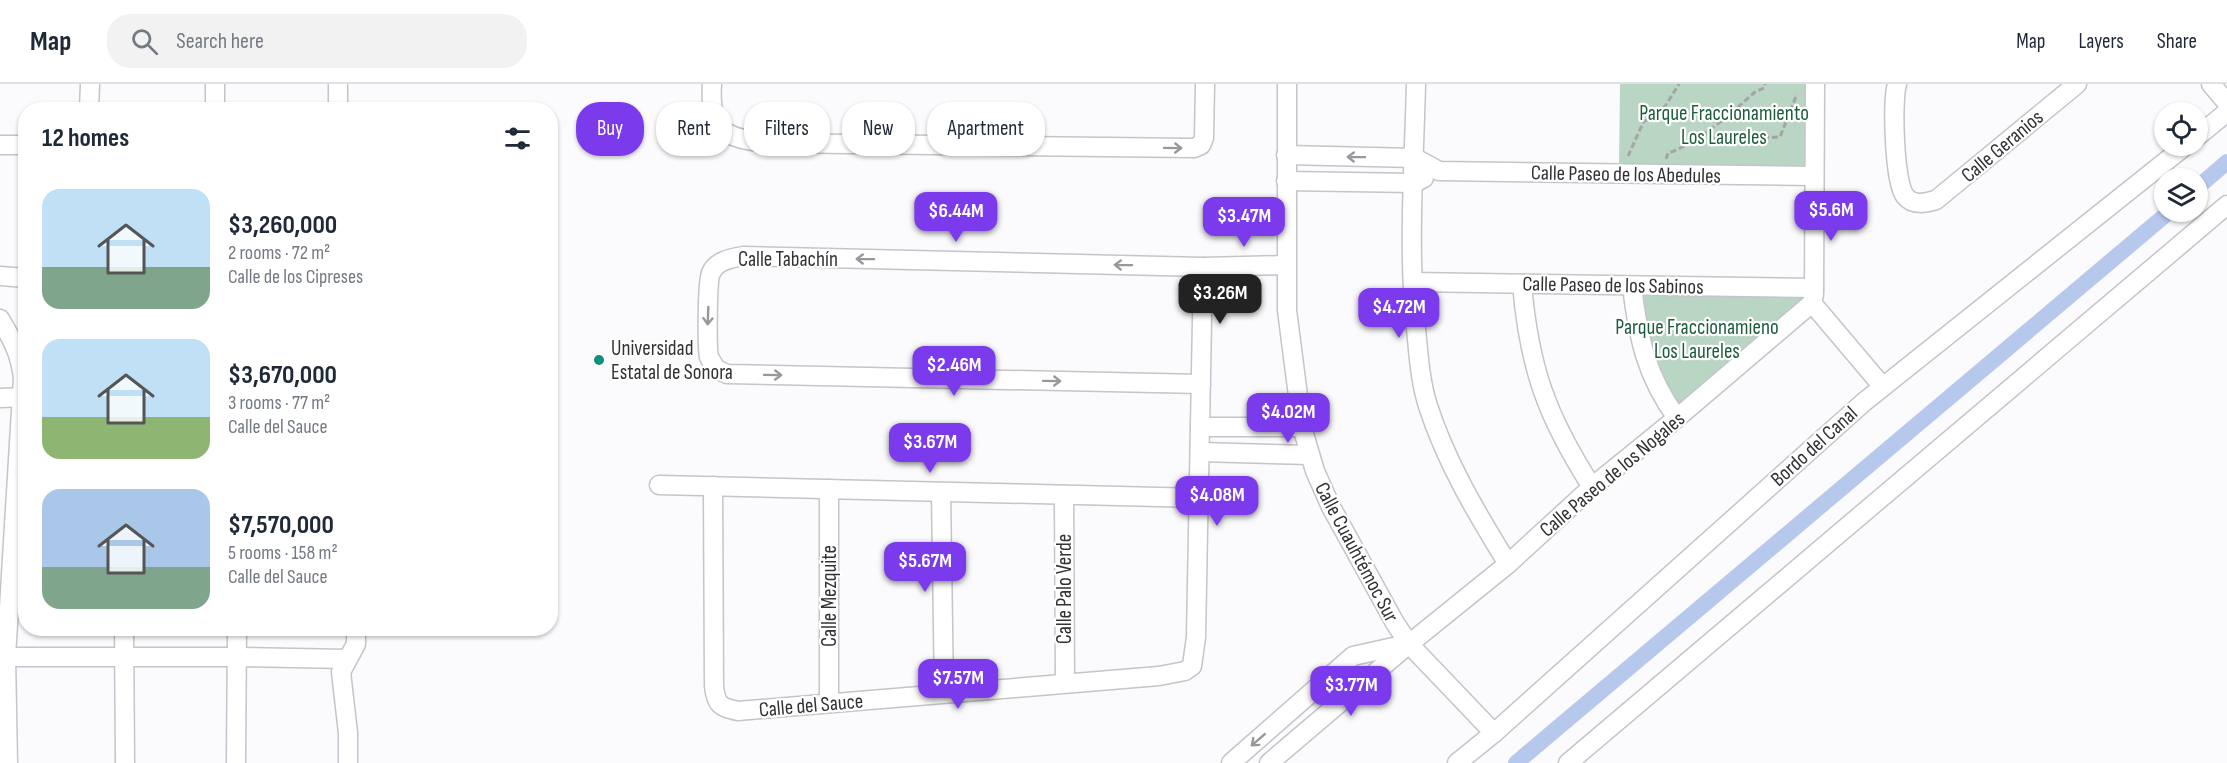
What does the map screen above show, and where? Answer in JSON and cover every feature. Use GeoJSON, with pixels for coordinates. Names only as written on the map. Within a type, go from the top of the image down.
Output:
{"type":"FeatureCollection","features":[{"type":"Feature","properties":{"kind":"street"},"geometry":{"type":"LineString","coordinates":[[89,102],[90,84]]}},
{"type":"Feature","properties":{"kind":"street"},"geometry":{"type":"LineString","coordinates":[[215,84],[215,102]]}},
{"type":"Feature","properties":{"kind":"street"},"geometry":{"type":"LineString","coordinates":[[338,84],[338,102]]}},
{"type":"Feature","properties":{"kind":"street"},"geometry":{"type":"LineString","coordinates":[[712,84],[713,117],[719,128],[730,137],[746,141],[1194,148],[1201,145],[1204,138],[1205,84]]}},
{"type":"Feature","properties":{"kind":"street","name":"Calle Cuauhtémoc Sur"},"geometry":{"type":"LineString","coordinates":[[1287,84],[1287,310],[1302,427],[1315,471],[1331,507],[1409,644],[1494,733]]}},
{"type":"Feature","properties":{"kind":"street"},"geometry":{"type":"LineString","coordinates":[[1416,84],[1413,282],[1419,357],[1428,404],[1442,443],[1462,485],[1508,564]]}},
{"type":"Feature","properties":{"kind":"street","name":"Calle Geranios"},"geometry":{"type":"LineString","coordinates":[[1896,85],[1894,127],[1899,182],[1905,196],[1914,202],[1924,204],[1936,200],[2077,84]]}},
{"type":"Feature","properties":{"kind":"street"},"geometry":{"type":"LineString","coordinates":[[2211,84],[2227,103]]}},
{"type":"Feature","properties":{"kind":"street"},"geometry":{"type":"LineString","coordinates":[[1806,88],[1813,176],[1813,295],[1883,387]]}},
{"type":"Feature","properties":{"kind":"street"},"geometry":{"type":"LineString","coordinates":[[2208,128],[2227,112]]}},
{"type":"Feature","properties":{"kind":"street"},"geometry":{"type":"LineString","coordinates":[[0,145],[18,145]]}},
{"type":"Feature","properties":{"kind":"street","name":"Calle Paseo de los Abedules"},"geometry":{"type":"LineString","coordinates":[[1286,155],[1415,158],[1439,171]]}},
{"type":"Feature","properties":{"kind":"street","name":"Bordo del Canal"},"geometry":{"type":"LineString","coordinates":[[1457,763],[1494,733],[1883,387],[2172,156]]}},
{"type":"Feature","properties":{"kind":"street","name":"Calle Paseo de los Abedules"},"geometry":{"type":"LineString","coordinates":[[1286,181],[1414,183],[1439,171],[1813,176]]}},
{"type":"Feature","properties":{"kind":"street"},"geometry":{"type":"LineString","coordinates":[[1568,763],[2227,205]]}},
{"type":"Feature","properties":{"kind":"street","name":"Calle Tabachín"},"geometry":{"type":"LineString","coordinates":[[1201,384],[727,374],[716,369],[709,356],[707,340],[710,273],[718,264],[742,256],[1203,267]]}},
{"type":"Feature","properties":{"kind":"street"},"geometry":{"type":"LineString","coordinates":[[660,485],[1200,498],[1203,267],[1286,265]]}},
{"type":"Feature","properties":{"kind":"street"},"geometry":{"type":"LineString","coordinates":[[0,276],[18,277]]}},
{"type":"Feature","properties":{"kind":"street","name":"Calle Paseo de los Sabinos"},"geometry":{"type":"LineString","coordinates":[[1413,282],[1632,286],[1813,295]]}},
{"type":"Feature","properties":{"kind":"street"},"geometry":{"type":"LineString","coordinates":[[1521,284],[1530,348],[1540,388],[1559,433],[1592,488]]}},
{"type":"Feature","properties":{"kind":"street"},"geometry":{"type":"LineString","coordinates":[[1632,286],[1641,347],[1655,383],[1677,418]]}},
{"type":"Feature","properties":{"kind":"street","name":"Calle Paseo de los Nogales"},"geometry":{"type":"LineString","coordinates":[[1269,763],[1409,644],[1508,564],[1592,488],[1677,418],[1813,295]]}},
{"type":"Feature","properties":{"kind":"street"},"geometry":{"type":"LineString","coordinates":[[0,320],[18,352]]}},
{"type":"Feature","properties":{"kind":"street"},"geometry":{"type":"LineString","coordinates":[[0,398],[18,397]]}},
{"type":"Feature","properties":{"kind":"street"},"geometry":{"type":"LineString","coordinates":[[1200,427],[1302,427]]}},
{"type":"Feature","properties":{"kind":"street"},"geometry":{"type":"LineString","coordinates":[[1200,452],[1310,455]]}},
{"type":"Feature","properties":{"kind":"street"},"geometry":{"type":"LineString","coordinates":[[8,763],[3,657],[18,471]]}},
{"type":"Feature","properties":{"kind":"street","name":"Calle del Sauce"},"geometry":{"type":"LineString","coordinates":[[713,486],[716,698],[720,705],[738,711],[1174,674],[1185,671],[1192,666],[1196,637],[1200,498]]}},
{"type":"Feature","properties":{"kind":"street","name":"Calle Mezquite"},"geometry":{"type":"LineString","coordinates":[[829,489],[830,703]]}},
{"type":"Feature","properties":{"kind":"street"},"geometry":{"type":"LineString","coordinates":[[941,492],[944,693]]}},
{"type":"Feature","properties":{"kind":"street","name":"Calle Palo Verde"},"geometry":{"type":"LineString","coordinates":[[1064,495],[1065,683]]}},
{"type":"Feature","properties":{"kind":"street"},"geometry":{"type":"LineString","coordinates":[[124,636],[125,763]]}},
{"type":"Feature","properties":{"kind":"street"},"geometry":{"type":"LineString","coordinates":[[236,763],[237,636]]}},
{"type":"Feature","properties":{"kind":"street"},"geometry":{"type":"LineString","coordinates":[[348,763],[348,733],[341,672],[356,644],[356,636]]}},
{"type":"Feature","properties":{"kind":"street","name":"Calle Paseo de los Nogales"},"geometry":{"type":"LineString","coordinates":[[1231,763],[1353,656],[1409,644]]}},
{"type":"Feature","properties":{"kind":"street"},"geometry":{"type":"LineString","coordinates":[[3,657],[347,659]]}},
{"type":"Feature","properties":{"kind":"path"},"geometry":{"type":"LineString","coordinates":[[1618,174],[1644,122],[1659,116],[1679,84]]}},
{"type":"Feature","properties":{"kind":"path"},"geometry":{"type":"LineString","coordinates":[[1660,175],[1668,153],[1701,135],[1755,92],[1764,88],[1765,84]]}},
{"type":"Feature","properties":{"kind":"path"},"geometry":{"type":"LineString","coordinates":[[1701,135],[1719,140],[1780,137],[1806,88]]}},
{"type":"Feature","properties":{"kind":"green space","name":"Parque Fraccionamiento Los Laureles"},"geometry":{"type":"Polygon","coordinates":[[[1620,84],[1815,84],[1812,168],[1619,167],[1620,84]]]}},
{"type":"Feature","properties":{"kind":"green space","name":"Parque Fraccionamieno Los Laureles"},"geometry":{"type":"Polygon","coordinates":[[[1639,285],[1815,290],[1682,420],[1655,381],[1639,285]]]}},
{"type":"Feature","properties":{"kind":"waterway"},"geometry":{"type":"LineString","coordinates":[[2208,178],[2227,162]]}},
{"type":"Feature","properties":{"kind":"waterway"},"geometry":{"type":"LineString","coordinates":[[1516,763],[2157,222]]}},
{"type":"Feature","properties":{"kind":"place","name":"Universidad Estatal de Sonora"},"geometry":{"type":"Point","coordinates":[599,360]}}]}
